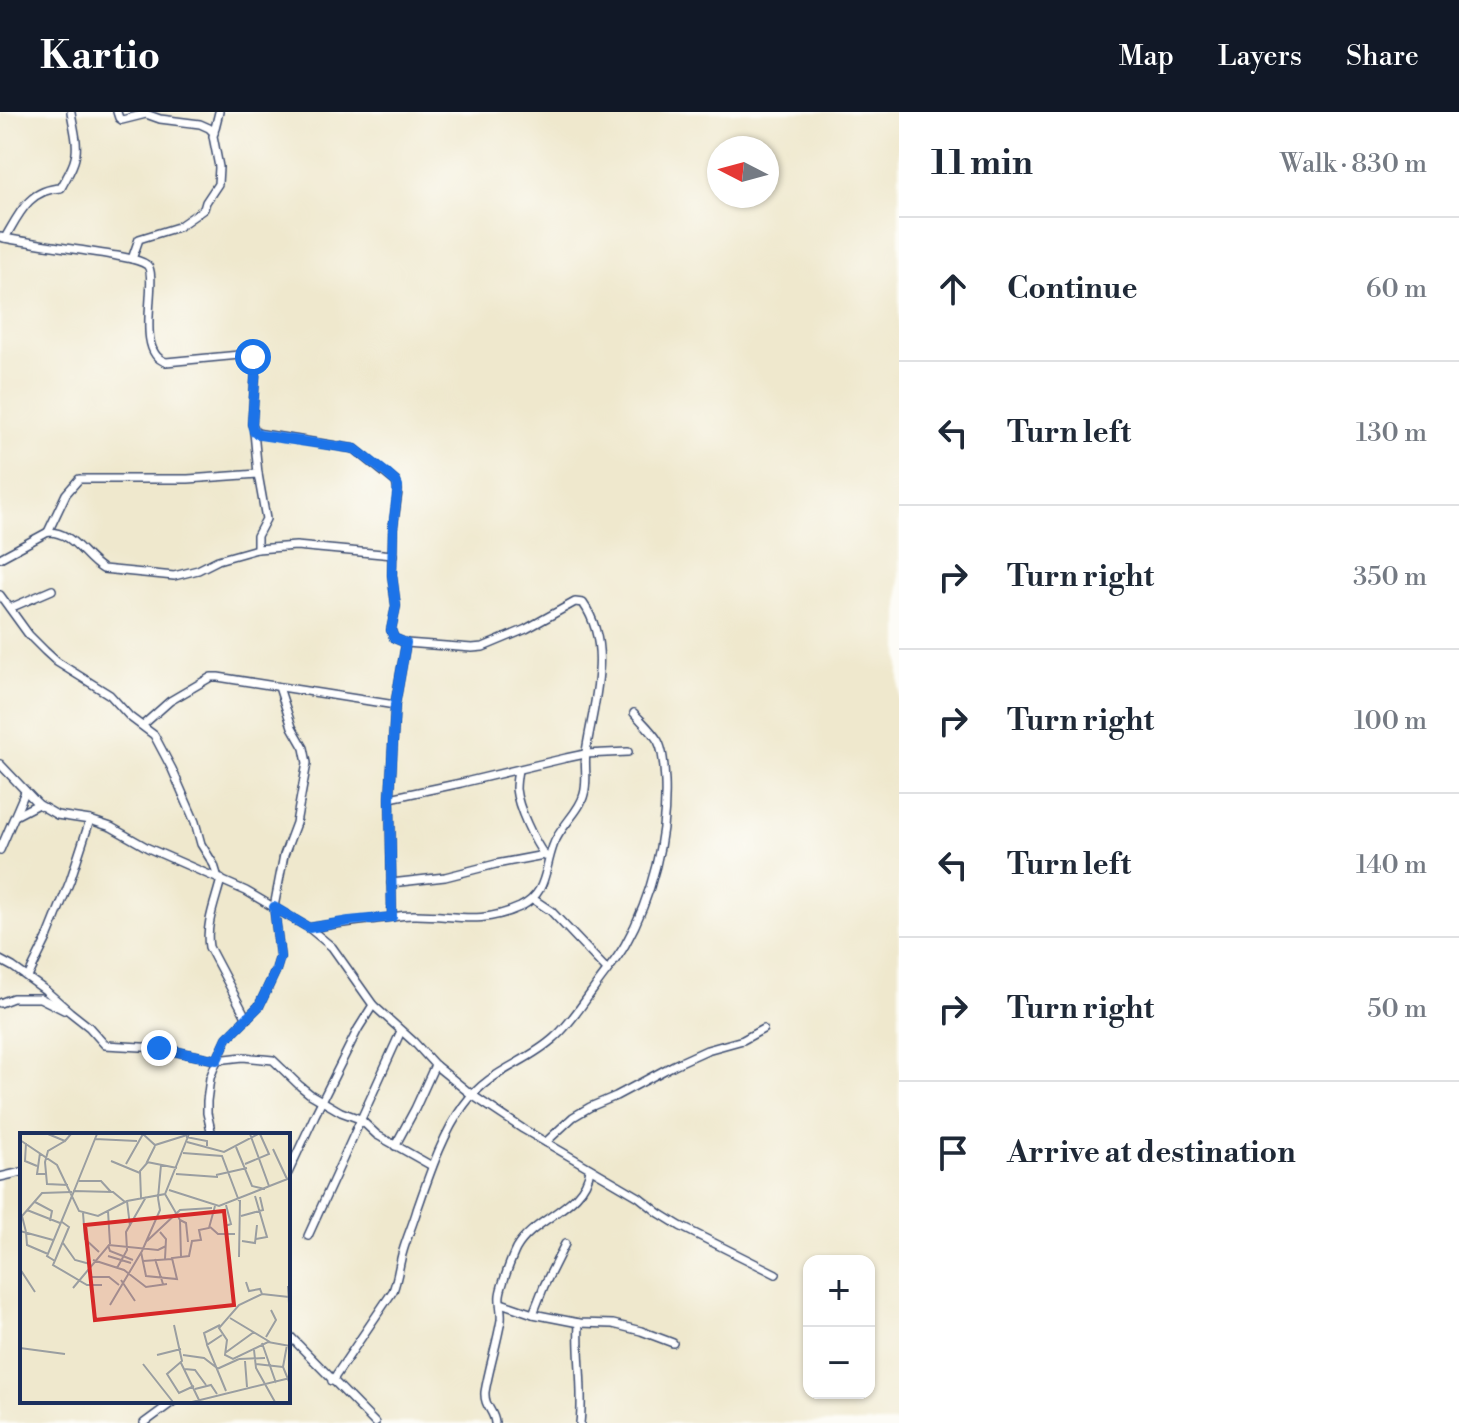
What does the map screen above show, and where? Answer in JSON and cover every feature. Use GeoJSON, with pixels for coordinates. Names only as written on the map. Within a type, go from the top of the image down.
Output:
{"type":"FeatureCollection","features":[{"type":"Feature","properties":{"kind":"street"},"geometry":{"type":"LineString","coordinates":[[71,112],[76,151],[61,188],[50,188],[26,204],[2,238],[132,259],[146,265],[150,270],[149,330],[160,360],[166,362],[246,354],[255,360],[252,424],[266,519],[257,536],[257,549]]}},
{"type":"Feature","properties":{"kind":"street"},"geometry":{"type":"LineString","coordinates":[[117,112],[122,120],[150,114],[160,119],[200,124],[214,133]]}},
{"type":"Feature","properties":{"kind":"street"},"geometry":{"type":"LineString","coordinates":[[132,259],[139,239],[169,231],[188,222],[204,209],[219,181],[214,133],[219,112]]}},
{"type":"Feature","properties":{"kind":"street"},"geometry":{"type":"LineString","coordinates":[[254,432],[355,449],[396,482],[393,528],[396,606],[391,633],[394,638],[406,643],[483,647],[578,602],[583,603],[597,635],[598,688],[585,754],[584,797],[553,843],[546,858],[542,886],[533,899],[488,918],[413,914],[309,928]]}},
{"type":"Feature","properties":{"kind":"street"},"geometry":{"type":"LineString","coordinates":[[0,558],[48,532],[66,494],[79,479],[188,479],[258,474]]}},
{"type":"Feature","properties":{"kind":"street"},"geometry":{"type":"LineString","coordinates":[[48,532],[72,540],[94,564],[103,569],[174,576],[257,549],[296,546],[393,555]]}},
{"type":"Feature","properties":{"kind":"street"},"geometry":{"type":"LineString","coordinates":[[10,608],[52,590]]}},
{"type":"Feature","properties":{"kind":"street"},"geometry":{"type":"LineString","coordinates":[[0,595],[29,635],[45,651],[110,695],[130,717],[154,735],[163,749],[195,822],[201,844],[220,878],[209,947],[247,1019]]}},
{"type":"Feature","properties":{"kind":"street"},"geometry":{"type":"LineString","coordinates":[[392,917],[390,798],[395,705],[406,643]]}},
{"type":"Feature","properties":{"kind":"street"},"geometry":{"type":"LineString","coordinates":[[143,725],[170,701],[211,677],[395,705]]}},
{"type":"Feature","properties":{"kind":"street"},"geometry":{"type":"LineString","coordinates":[[212,1133],[207,1113],[208,1089],[217,1060],[227,1038],[259,1006],[280,957],[274,907],[284,855],[296,823],[307,763],[279,687]]}},
{"type":"Feature","properties":{"kind":"street"},"geometry":{"type":"LineString","coordinates":[[332,1381],[393,1291],[432,1166],[461,1108],[498,1073],[554,1038],[625,946],[647,896],[665,806],[664,767],[659,742],[634,713]]}},
{"type":"Feature","properties":{"kind":"street"},"geometry":{"type":"LineString","coordinates":[[390,798],[585,754],[628,752]]}},
{"type":"Feature","properties":{"kind":"street"},"geometry":{"type":"LineString","coordinates":[[0,764],[38,804],[57,815],[111,827],[148,848],[220,878],[309,928],[332,947],[373,1005],[435,1065],[472,1095],[639,1197],[680,1226],[776,1274]]}},
{"type":"Feature","properties":{"kind":"street"},"geometry":{"type":"LineString","coordinates":[[518,770],[517,794],[536,844],[546,858]]}},
{"type":"Feature","properties":{"kind":"street"},"geometry":{"type":"LineString","coordinates":[[0,850],[25,792]]}},
{"type":"Feature","properties":{"kind":"street"},"geometry":{"type":"LineString","coordinates":[[15,817],[38,804]]}},
{"type":"Feature","properties":{"kind":"street"},"geometry":{"type":"LineString","coordinates":[[28,977],[70,881],[90,820]]}},
{"type":"Feature","properties":{"kind":"street"},"geometry":{"type":"LineString","coordinates":[[391,883],[445,877],[496,864],[546,858]]}},
{"type":"Feature","properties":{"kind":"street"},"geometry":{"type":"LineString","coordinates":[[533,899],[551,911],[607,970]]}},
{"type":"Feature","properties":{"kind":"street"},"geometry":{"type":"LineString","coordinates":[[0,960],[28,977],[89,1027],[105,1045],[159,1048],[217,1060],[243,1057],[273,1060],[300,1086],[341,1112],[360,1119],[377,1135],[432,1166]]}},
{"type":"Feature","properties":{"kind":"street"},"geometry":{"type":"LineString","coordinates":[[0,1003],[13,998],[40,998],[70,1012]]}},
{"type":"Feature","properties":{"kind":"street"},"geometry":{"type":"LineString","coordinates":[[290,1168],[358,1029],[373,1005]]}},
{"type":"Feature","properties":{"kind":"street"},"geometry":{"type":"LineString","coordinates":[[546,1142],[573,1117],[590,1107],[707,1050],[743,1040],[763,1029]]}},
{"type":"Feature","properties":{"kind":"street"},"geometry":{"type":"LineString","coordinates":[[308,1236],[401,1031]]}},
{"type":"Feature","properties":{"kind":"street"},"geometry":{"type":"LineString","coordinates":[[395,1146],[435,1065]]}},
{"type":"Feature","properties":{"kind":"street"},"geometry":{"type":"LineString","coordinates":[[495,1423],[485,1404],[485,1392],[501,1317],[500,1293],[519,1244],[579,1194],[587,1182],[590,1169]]}},
{"type":"Feature","properties":{"kind":"street"},"geometry":{"type":"LineString","coordinates":[[0,1177],[20,1172]]}},
{"type":"Feature","properties":{"kind":"street"},"geometry":{"type":"LineString","coordinates":[[533,1314],[565,1244]]}},
{"type":"Feature","properties":{"kind":"street"},"geometry":{"type":"LineString","coordinates":[[501,1303],[533,1314],[579,1323],[613,1324],[673,1343]]}},
{"type":"Feature","properties":{"kind":"street"},"geometry":{"type":"LineString","coordinates":[[579,1323],[580,1423]]}},
{"type":"Feature","properties":{"kind":"street"},"geometry":{"type":"LineString","coordinates":[[290,1336],[366,1419],[375,1423]]}},
{"type":"Feature","properties":{"kind":"street"},"geometry":{"type":"LineString","coordinates":[[144,1423],[156,1419],[172,1403]]}},
{"type":"Feature","properties":{"kind":"route"},"geometry":{"type":"LineString","coordinates":[[159,1048],[217,1060],[227,1038],[259,1006],[276,970],[280,957],[274,907],[309,928],[392,917],[390,798],[395,705],[406,643],[394,638],[391,633],[396,606],[392,575],[398,486],[355,449],[254,432],[256,362],[253,357]]}}]}
